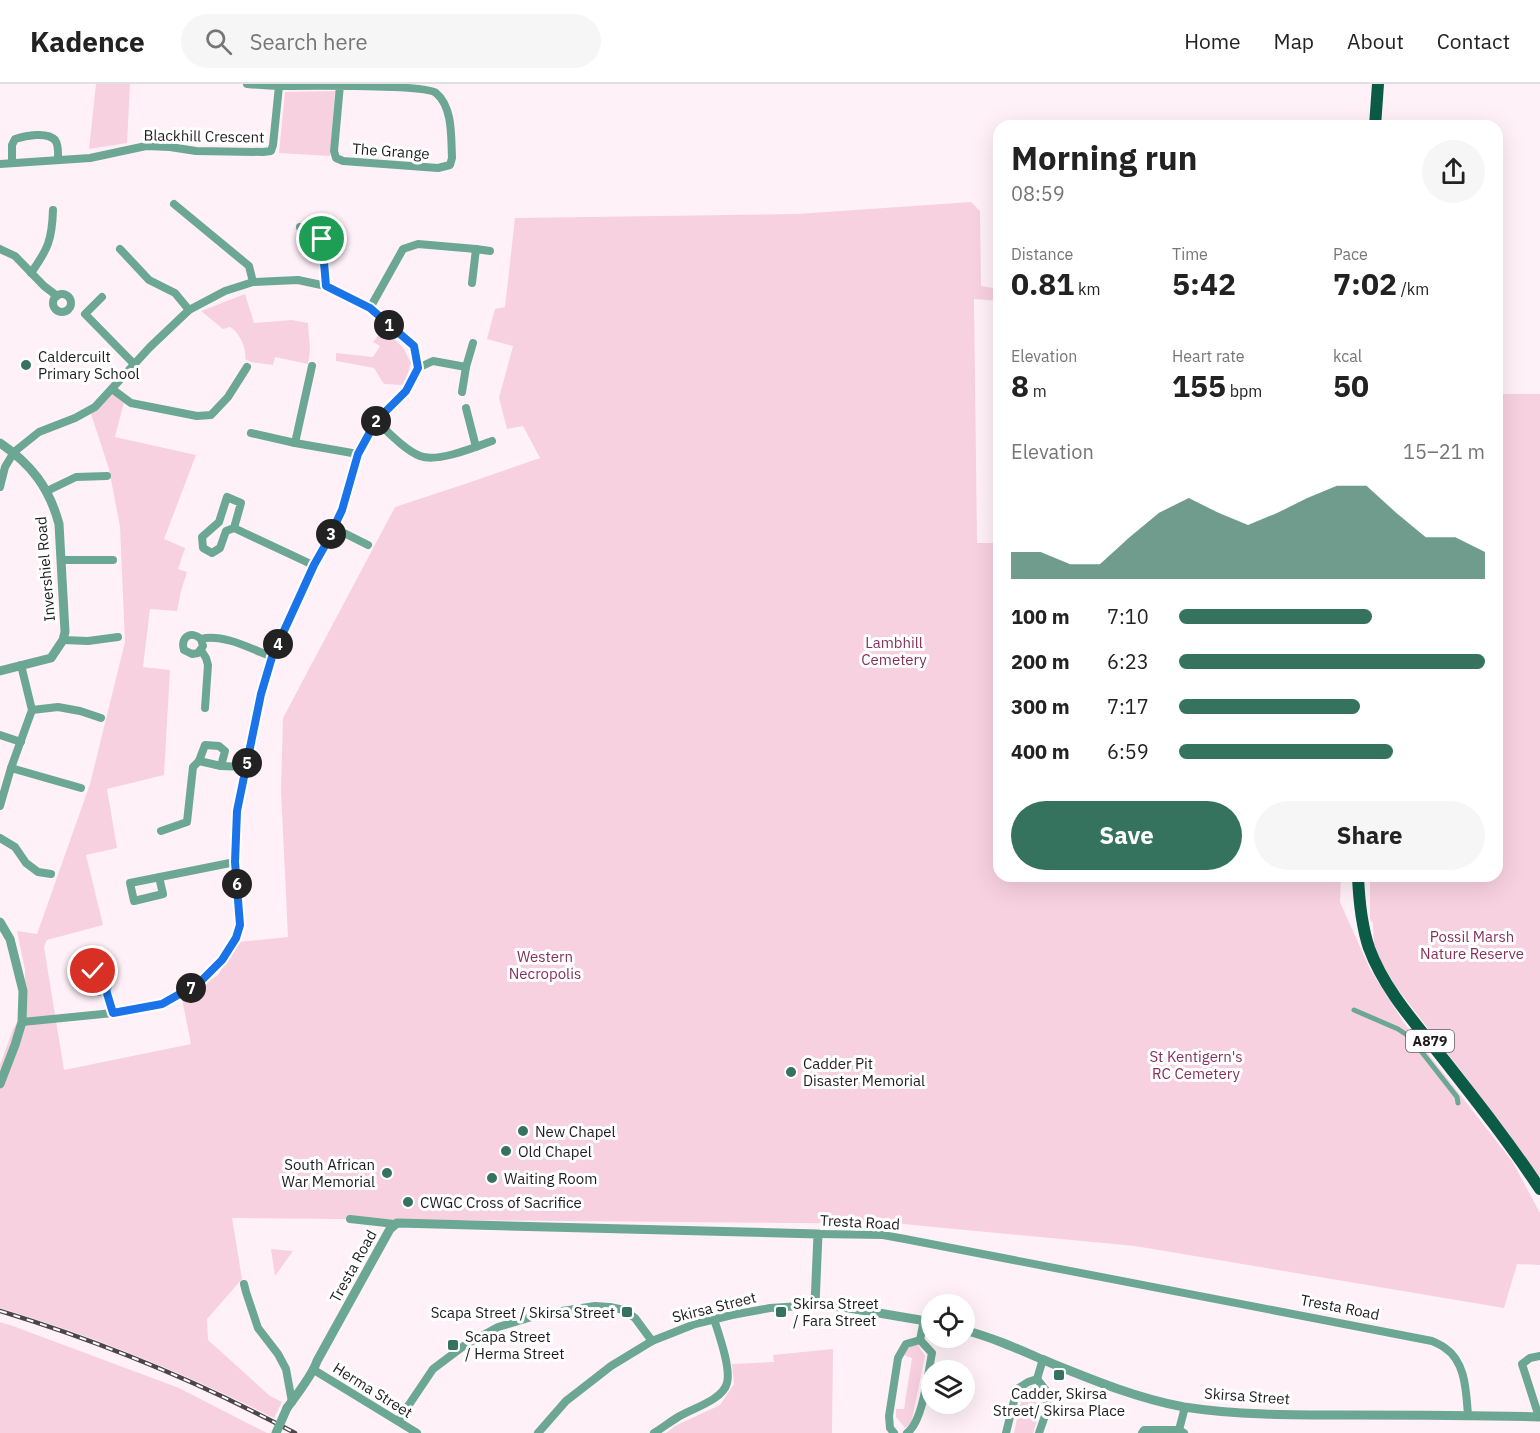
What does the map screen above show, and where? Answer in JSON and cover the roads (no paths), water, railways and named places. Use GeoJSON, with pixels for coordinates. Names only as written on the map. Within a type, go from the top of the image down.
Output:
{"type":"FeatureCollection","features":[{"type":"Feature","properties":{"kind":"main road"},"geometry":{"type":"LineString","coordinates":[[1375,120],[1378,84]]}},
{"type":"Feature","properties":{"kind":"main road","name":"A879"},"geometry":{"type":"LineString","coordinates":[[1358,882],[1363,927],[1379,970],[1399,1003],[1497,1127],[1540,1189]]}},
{"type":"Feature","properties":{"kind":"street","name":"The Grange"},"geometry":{"type":"LineString","coordinates":[[247,84],[279,86],[340,85],[434,87],[444,101],[448,112],[452,158],[450,165],[438,168],[343,161],[336,158],[334,151],[340,85]]}},
{"type":"Feature","properties":{"kind":"street","name":"Blackhill Crescent"},"geometry":{"type":"LineString","coordinates":[[0,164],[90,158],[146,146],[196,151],[271,151],[279,86]]}},
{"type":"Feature","properties":{"kind":"street"},"geometry":{"type":"LineString","coordinates":[[12,163],[12,145],[15,139],[31,136],[47,135],[55,140],[58,160]]}},
{"type":"Feature","properties":{"kind":"street"},"geometry":{"type":"LineString","coordinates":[[174,204],[249,266],[253,282]]}},
{"type":"Feature","properties":{"kind":"street"},"geometry":{"type":"LineString","coordinates":[[31,273],[44,254],[52,233],[53,210]]}},
{"type":"Feature","properties":{"kind":"street"},"geometry":{"type":"LineString","coordinates":[[300,227],[314,228],[322,239],[326,286]]}},
{"type":"Feature","properties":{"kind":"street"},"geometry":{"type":"LineString","coordinates":[[370,308],[403,249],[418,244],[490,251]]}},
{"type":"Feature","properties":{"kind":"street"},"geometry":{"type":"LineString","coordinates":[[0,249],[15,256],[57,296]]}},
{"type":"Feature","properties":{"kind":"street"},"geometry":{"type":"LineString","coordinates":[[120,249],[149,280],[175,293],[189,310]]}},
{"type":"Feature","properties":{"kind":"street"},"geometry":{"type":"LineString","coordinates":[[472,283],[476,249]]}},
{"type":"Feature","properties":{"kind":"street"},"geometry":{"type":"LineString","coordinates":[[0,487],[5,467],[14,452],[39,432],[96,407],[134,364],[189,310],[225,291],[253,282],[298,280],[326,286],[370,308],[414,346],[418,368]]}},
{"type":"Feature","properties":{"kind":"street"},"geometry":{"type":"LineString","coordinates":[[102,297],[85,314],[134,364]]}},
{"type":"Feature","properties":{"kind":"street"},"geometry":{"type":"LineString","coordinates":[[462,392],[473,343]]}},
{"type":"Feature","properties":{"kind":"street"},"geometry":{"type":"LineString","coordinates":[[22,1022],[113,1013],[162,1004],[199,983],[222,960],[236,938],[240,925],[235,862],[237,811],[261,694],[272,657],[342,510],[358,454],[376,421],[406,391],[418,368],[433,361],[466,367]]}},
{"type":"Feature","properties":{"kind":"street"},"geometry":{"type":"LineString","coordinates":[[294,443],[312,366]]}},
{"type":"Feature","properties":{"kind":"street"},"geometry":{"type":"LineString","coordinates":[[112,389],[131,403],[197,416],[211,415],[228,397],[247,367]]}},
{"type":"Feature","properties":{"kind":"street"},"geometry":{"type":"LineString","coordinates":[[466,408],[476,447]]}},
{"type":"Feature","properties":{"kind":"street"},"geometry":{"type":"LineString","coordinates":[[376,421],[400,443],[422,457],[445,456],[492,441]]}},
{"type":"Feature","properties":{"kind":"street"},"geometry":{"type":"LineString","coordinates":[[251,433],[358,454]]}},
{"type":"Feature","properties":{"kind":"street","name":"Invershiel Road"},"geometry":{"type":"LineString","coordinates":[[0,443],[14,452],[33,470],[47,491],[59,524],[65,632],[63,640],[51,658],[0,671]]}},
{"type":"Feature","properties":{"kind":"street"},"geometry":{"type":"LineString","coordinates":[[47,491],[76,477],[106,476]]}},
{"type":"Feature","properties":{"kind":"street"},"geometry":{"type":"LineString","coordinates":[[234,528],[241,503],[228,497],[219,522],[202,537],[203,548],[212,553],[220,548],[226,531],[234,528],[314,565]]}},
{"type":"Feature","properties":{"kind":"street"},"geometry":{"type":"LineString","coordinates":[[334,528],[368,545]]}},
{"type":"Feature","properties":{"kind":"street"},"geometry":{"type":"LineString","coordinates":[[61,560],[113,560]]}},
{"type":"Feature","properties":{"kind":"street"},"geometry":{"type":"LineString","coordinates":[[190,634],[196,634],[201,639],[203,646],[195,654],[184,650],[182,643],[184,638],[190,634]]}},
{"type":"Feature","properties":{"kind":"street"},"geometry":{"type":"LineString","coordinates":[[63,640],[88,641],[118,637]]}},
{"type":"Feature","properties":{"kind":"street"},"geometry":{"type":"LineString","coordinates":[[201,639],[220,637],[272,657]]}},
{"type":"Feature","properties":{"kind":"street"},"geometry":{"type":"LineString","coordinates":[[201,650],[208,665],[205,708]]}},
{"type":"Feature","properties":{"kind":"street"},"geometry":{"type":"LineString","coordinates":[[0,806],[32,710],[21,665]]}},
{"type":"Feature","properties":{"kind":"street"},"geometry":{"type":"LineString","coordinates":[[32,710],[58,707],[101,718]]}},
{"type":"Feature","properties":{"kind":"street"},"geometry":{"type":"LineString","coordinates":[[0,735],[21,742]]}},
{"type":"Feature","properties":{"kind":"street"},"geometry":{"type":"LineString","coordinates":[[161,831],[187,822],[193,766],[199,761],[205,745],[219,746],[225,751],[221,766]]}},
{"type":"Feature","properties":{"kind":"street"},"geometry":{"type":"LineString","coordinates":[[199,761],[221,766],[246,767]]}},
{"type":"Feature","properties":{"kind":"street"},"geometry":{"type":"LineString","coordinates":[[11,768],[81,788]]}},
{"type":"Feature","properties":{"kind":"street"},"geometry":{"type":"LineString","coordinates":[[0,838],[15,847],[32,868],[38,872],[51,874]]}},
{"type":"Feature","properties":{"kind":"street"},"geometry":{"type":"LineString","coordinates":[[159,877],[163,894],[134,901],[130,883],[159,877],[235,862]]}},
{"type":"Feature","properties":{"kind":"street"},"geometry":{"type":"LineString","coordinates":[[0,922],[10,939],[23,991],[22,1022],[0,1084]]}},
{"type":"Feature","properties":{"kind":"street"},"geometry":{"type":"LineString","coordinates":[[106,990],[113,1013]]}},
{"type":"Feature","properties":{"kind":"street"},"geometry":{"type":"LineString","coordinates":[[1354,1010],[1398,1029],[1410,1037],[1457,1097],[1458,1103]]}},
{"type":"Feature","properties":{"kind":"street"},"geometry":{"type":"LineString","coordinates":[[350,1219],[395,1224]]}},
{"type":"Feature","properties":{"kind":"street","name":"Tresta Road"},"geometry":{"type":"LineString","coordinates":[[276,1433],[290,1405],[314,1370],[390,1229],[395,1224],[883,1235],[1432,1341],[1446,1348],[1456,1359],[1465,1381],[1468,1415]]}},
{"type":"Feature","properties":{"kind":"street"},"geometry":{"type":"LineString","coordinates":[[815,1305],[818,1234]]}},
{"type":"Feature","properties":{"kind":"street"},"geometry":{"type":"LineString","coordinates":[[244,1284],[258,1328],[278,1354],[286,1369],[290,1405]]}},
{"type":"Feature","properties":{"kind":"street","name":"Skirsa Street"},"geometry":{"type":"LineString","coordinates":[[538,1433],[566,1401],[611,1366],[652,1341],[695,1324],[771,1308],[815,1305],[843,1307],[921,1320]]}},
{"type":"Feature","properties":{"kind":"street"},"geometry":{"type":"LineString","coordinates":[[398,1421],[433,1369],[465,1345],[498,1327],[542,1314],[595,1306],[610,1307],[624,1310],[634,1318],[652,1341]]}},
{"type":"Feature","properties":{"kind":"street"},"geometry":{"type":"LineString","coordinates":[[654,1433],[720,1394],[725,1388],[728,1381],[726,1362],[714,1319]]}},
{"type":"Feature","properties":{"kind":"street","name":"Skirsa Street"},"geometry":{"type":"LineString","coordinates":[[975,1334],[1106,1385],[1185,1407],[1287,1415],[1540,1417]]}},
{"type":"Feature","properties":{"kind":"street"},"geometry":{"type":"LineString","coordinates":[[894,1433],[890,1428],[889,1416],[898,1358],[906,1344],[920,1340],[932,1353],[918,1419],[911,1431],[907,1433]]}},
{"type":"Feature","properties":{"kind":"street"},"geometry":{"type":"LineString","coordinates":[[1540,1356],[1530,1358],[1522,1364],[1540,1417]]}},
{"type":"Feature","properties":{"kind":"street"},"geometry":{"type":"LineString","coordinates":[[1037,1379],[1043,1359]]}},
{"type":"Feature","properties":{"kind":"street","name":"Herma Street"},"geometry":{"type":"LineString","coordinates":[[314,1370],[417,1433]]}},
{"type":"Feature","properties":{"kind":"street"},"geometry":{"type":"LineString","coordinates":[[1006,1433],[1017,1389],[1037,1379]]}},
{"type":"Feature","properties":{"kind":"street"},"geometry":{"type":"LineString","coordinates":[[1037,1379],[1048,1393],[1047,1410],[1039,1433]]}},
{"type":"Feature","properties":{"kind":"street"},"geometry":{"type":"LineString","coordinates":[[1142,1433],[1144,1430],[1182,1432],[1185,1407]]}},
{"type":"Feature","properties":{"kind":"railway"},"geometry":{"type":"LineString","coordinates":[[0,1311],[76,1336],[150,1365],[224,1397],[295,1433]]}},
{"type":"Feature","properties":{"kind":"place","name":"Caldercuilt Primary School"},"geometry":{"type":"Point","coordinates":[26,365]}},
{"type":"Feature","properties":{"kind":"place","name":"Cadder Pit Disaster Memorial"},"geometry":{"type":"Point","coordinates":[791,1072]}},
{"type":"Feature","properties":{"kind":"place","name":"New Chapel"},"geometry":{"type":"Point","coordinates":[523,1131]}},
{"type":"Feature","properties":{"kind":"place","name":"Old Chapel"},"geometry":{"type":"Point","coordinates":[506,1151]}},
{"type":"Feature","properties":{"kind":"place","name":"South African War Memorial"},"geometry":{"type":"Point","coordinates":[387,1173]}},
{"type":"Feature","properties":{"kind":"place","name":"Waiting Room"},"geometry":{"type":"Point","coordinates":[492,1178]}},
{"type":"Feature","properties":{"kind":"place","name":"CWGC Cross of Sacrifice"},"geometry":{"type":"Point","coordinates":[408,1202]}},
{"type":"Feature","properties":{"kind":"place","name":"Scapa Street / Skirsa Street"},"geometry":{"type":"Point","coordinates":[627,1312]}},
{"type":"Feature","properties":{"kind":"place","name":"Skirsa Street / Fara Street"},"geometry":{"type":"Point","coordinates":[781,1312]}},
{"type":"Feature","properties":{"kind":"place","name":"Scapa Street / Herma Street"},"geometry":{"type":"Point","coordinates":[453,1345]}},
{"type":"Feature","properties":{"kind":"place","name":"Cadder, Skirsa Street/ Skirsa Place"},"geometry":{"type":"Point","coordinates":[1059,1375]}},
{"type":"Feature","properties":{"kind":"park label","name":"Lambhill Cemetery"},"geometry":{"type":"Point","coordinates":[894,650]}},
{"type":"Feature","properties":{"kind":"park label","name":"Possil Marsh Nature Reserve"},"geometry":{"type":"Point","coordinates":[1472,944]}},
{"type":"Feature","properties":{"kind":"park label","name":"Western Necropolis"},"geometry":{"type":"Point","coordinates":[545,964]}},
{"type":"Feature","properties":{"kind":"park label","name":"St Kentigern's RC Cemetery"},"geometry":{"type":"Point","coordinates":[1196,1064]}}]}
